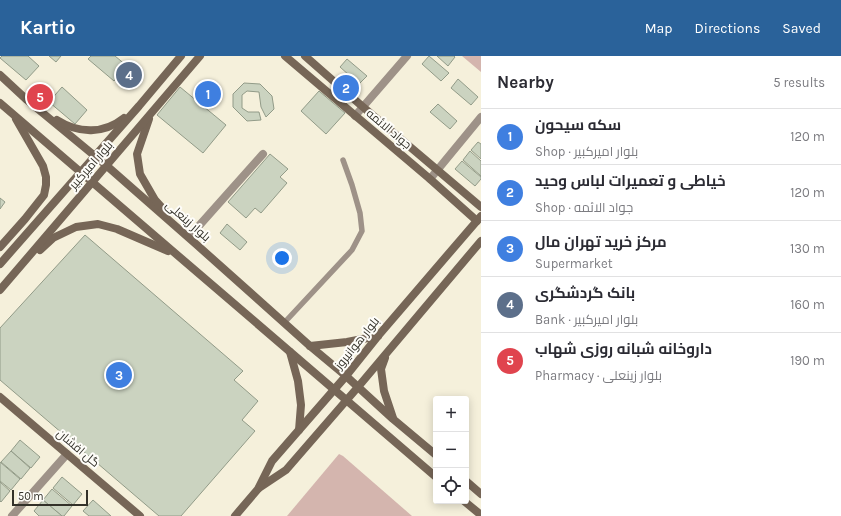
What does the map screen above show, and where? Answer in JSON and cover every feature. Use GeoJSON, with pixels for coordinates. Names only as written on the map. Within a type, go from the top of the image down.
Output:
{"type":"FeatureCollection","features":[{"type":"Feature","properties":{"kind":"main road","name":"بلوار امیرکبیر"},"geometry":{"type":"LineString","coordinates":[[0,264],[181,56]]}},
{"type":"Feature","properties":{"kind":"main road","name":"بلوار امیرکبیر"},"geometry":{"type":"LineString","coordinates":[[0,290],[200,56]]}},
{"type":"Feature","properties":{"kind":"main road","name":"جواد الائمه"},"geometry":{"type":"LineString","coordinates":[[284,56],[430,179],[479,218]]}},
{"type":"Feature","properties":{"kind":"main road","name":"جواد الائمه"},"geometry":{"type":"LineString","coordinates":[[305,56],[481,207]]}},
{"type":"Feature","properties":{"kind":"main road","name":"بلوار زینعلی"},"geometry":{"type":"LineString","coordinates":[[0,75],[27,100],[197,245],[393,419],[433,452]]}},
{"type":"Feature","properties":{"kind":"main road"},"geometry":{"type":"LineString","coordinates":[[27,100],[62,123],[82,130],[100,130],[118,122],[139,106]]}},
{"type":"Feature","properties":{"kind":"main road"},"geometry":{"type":"LineString","coordinates":[[0,103],[433,474]]}},
{"type":"Feature","properties":{"kind":"main road"},"geometry":{"type":"LineString","coordinates":[[0,248],[44,195],[46,185],[46,177],[43,166],[12,113]]}},
{"type":"Feature","properties":{"kind":"main road"},"geometry":{"type":"LineString","coordinates":[[150,114],[137,154],[140,174],[155,200],[197,245]]}},
{"type":"Feature","properties":{"kind":"main road","name":"بلوار هوانیروز"},"geometry":{"type":"LineString","coordinates":[[235,516],[258,489],[272,461],[335,390],[378,336],[479,218]]}},
{"type":"Feature","properties":{"kind":"main road"},"geometry":{"type":"LineString","coordinates":[[13,275],[53,238],[76,228],[98,224],[117,229],[178,256]]}},
{"type":"Feature","properties":{"kind":"main road","name":"بلوار هوانیروز"},"geometry":{"type":"LineString","coordinates":[[258,489],[286,470],[481,241]]}},
{"type":"Feature","properties":{"kind":"main road"},"geometry":{"type":"LineString","coordinates":[[310,346],[348,342],[378,336]]}},
{"type":"Feature","properties":{"kind":"main road"},"geometry":{"type":"LineString","coordinates":[[389,350],[381,369],[384,391],[393,419]]}},
{"type":"Feature","properties":{"kind":"main road"},"geometry":{"type":"LineString","coordinates":[[290,352],[298,381],[301,405],[299,430]]}},
{"type":"Feature","properties":{"kind":"main road","name":"گل افشان"},"geometry":{"type":"LineString","coordinates":[[0,397],[140,516]]}},
{"type":"Feature","properties":{"kind":"main road"},"geometry":{"type":"LineString","coordinates":[[469,484],[481,494]]}},
{"type":"Feature","properties":{"kind":"main road"},"geometry":{"type":"LineString","coordinates":[[468,504],[481,515]]}},
{"type":"Feature","properties":{"kind":"street"},"geometry":{"type":"LineString","coordinates":[[355,116],[407,56]]}},
{"type":"Feature","properties":{"kind":"street"},"geometry":{"type":"LineString","coordinates":[[430,179],[481,117]]}},
{"type":"Feature","properties":{"kind":"street"},"geometry":{"type":"LineString","coordinates":[[190,237],[263,154]]}},
{"type":"Feature","properties":{"kind":"street"},"geometry":{"type":"LineString","coordinates":[[12,516],[67,454]]}},
{"type":"Feature","properties":{"kind":"lane"},"geometry":{"type":"LineString","coordinates":[[284,323],[352,250],[362,231],[360,213],[352,185],[342,160]]}},
{"type":"Feature","properties":{"kind":"shaded area"},"geometry":{"type":"Polygon","coordinates":[[[462,56],[481,56],[481,72],[462,56]]]}},
{"type":"Feature","properties":{"kind":"shaded area"},"geometry":{"type":"Polygon","coordinates":[[[339,454],[343,456],[412,516],[287,516],[339,454]]]}},
{"type":"Feature","properties":{"kind":"building"},"geometry":{"type":"Polygon","coordinates":[[[2,56],[28,56],[39,66],[26,80],[0,58],[2,56]]]}},
{"type":"Feature","properties":{"kind":"building"},"geometry":{"type":"Polygon","coordinates":[[[49,56],[61,56],[56,62],[49,56]]]}},
{"type":"Feature","properties":{"kind":"building"},"geometry":{"type":"Polygon","coordinates":[[[91,56],[115,56],[127,66],[114,81],[88,59],[91,56]]]}},
{"type":"Feature","properties":{"kind":"building"},"geometry":{"type":"Polygon","coordinates":[[[429,56],[449,73],[441,81],[422,64],[429,56]]]}},
{"type":"Feature","properties":{"kind":"building"},"geometry":{"type":"Polygon","coordinates":[[[437,56],[454,56],[455,57],[448,66],[437,56]]]}},
{"type":"Feature","properties":{"kind":"building"},"geometry":{"type":"Polygon","coordinates":[[[347,59],[367,76],[359,84],[340,67],[347,59]]]}},
{"type":"Feature","properties":{"kind":"building"},"geometry":{"type":"Polygon","coordinates":[[[458,79],[478,97],[471,105],[451,88],[458,79]]]}},
{"type":"Feature","properties":{"kind":"building"},"geometry":{"type":"Polygon","coordinates":[[[244,83],[260,84],[272,96],[274,109],[266,117],[261,107],[259,92],[247,91],[242,95],[242,108],[248,112],[259,112],[261,120],[247,121],[233,107],[233,94],[244,83]]]}},
{"type":"Feature","properties":{"kind":"building"},"geometry":{"type":"Polygon","coordinates":[[[62,87],[87,110],[75,124],[49,102],[62,87]]]}},
{"type":"Feature","properties":{"kind":"building"},"geometry":{"type":"Polygon","coordinates":[[[180,87],[226,125],[203,153],[157,115],[180,87]]]}},
{"type":"Feature","properties":{"kind":"building"},"geometry":{"type":"Polygon","coordinates":[[[319,91],[345,113],[326,134],[301,111],[319,91]]]}},
{"type":"Feature","properties":{"kind":"building"},"geometry":{"type":"Polygon","coordinates":[[[438,104],[457,121],[450,129],[430,112],[438,104]]]}},
{"type":"Feature","properties":{"kind":"building"},"geometry":{"type":"Polygon","coordinates":[[[478,142],[481,144],[481,159],[471,150],[478,142]]]}},
{"type":"Feature","properties":{"kind":"building"},"geometry":{"type":"Polygon","coordinates":[[[470,151],[481,161],[481,176],[463,160],[470,151]]]}},
{"type":"Feature","properties":{"kind":"building"},"geometry":{"type":"Polygon","coordinates":[[[270,154],[288,169],[280,177],[287,183],[261,213],[255,208],[246,218],[228,202],[270,154]]]}},
{"type":"Feature","properties":{"kind":"building"},"geometry":{"type":"Polygon","coordinates":[[[462,161],[481,177],[475,186],[455,169],[462,161]]]}},
{"type":"Feature","properties":{"kind":"building"},"geometry":{"type":"Polygon","coordinates":[[[0,198],[5,202],[0,209],[0,198]]]}},
{"type":"Feature","properties":{"kind":"building"},"geometry":{"type":"Polygon","coordinates":[[[227,224],[247,242],[240,250],[220,233],[227,224]]]}},
{"type":"Feature","properties":{"kind":"building"},"geometry":{"type":"Polygon","coordinates":[[[85,235],[243,371],[234,380],[258,401],[242,420],[255,431],[181,516],[159,516],[0,380],[0,328],[85,235]]]}},
{"type":"Feature","properties":{"kind":"building"},"geometry":{"type":"Polygon","coordinates":[[[20,440],[40,457],[31,468],[11,451],[20,440]]]}},
{"type":"Feature","properties":{"kind":"building"},"geometry":{"type":"Polygon","coordinates":[[[11,451],[30,468],[21,479],[1,462],[11,451]]]}},
{"type":"Feature","properties":{"kind":"building"},"geometry":{"type":"Polygon","coordinates":[[[0,462],[20,479],[11,490],[0,481],[0,462]]]}},
{"type":"Feature","properties":{"kind":"building"},"geometry":{"type":"Polygon","coordinates":[[[62,477],[82,494],[73,505],[53,488],[62,477]]]}},
{"type":"Feature","properties":{"kind":"building"},"geometry":{"type":"Polygon","coordinates":[[[0,482],[10,491],[1,502],[0,501],[0,482]]]}},
{"type":"Feature","properties":{"kind":"building"},"geometry":{"type":"Polygon","coordinates":[[[52,489],[72,506],[64,516],[62,516],[43,500],[52,489]]]}},
{"type":"Feature","properties":{"kind":"building"},"geometry":{"type":"Polygon","coordinates":[[[43,500],[62,516],[39,516],[34,511],[43,500]]]}},
{"type":"Feature","properties":{"kind":"building"},"geometry":{"type":"Polygon","coordinates":[[[93,500],[111,516],[89,516],[83,511],[93,500]]]}},
{"type":"Feature","properties":{"kind":"place","name":"بانک گردشگری"},"geometry":{"type":"Point","coordinates":[129,75]}},
{"type":"Feature","properties":{"kind":"place","name":"خیاطی و تعمیرات لباس وحید"},"geometry":{"type":"Point","coordinates":[346,88]}},
{"type":"Feature","properties":{"kind":"place","name":"سکه سیحون"},"geometry":{"type":"Point","coordinates":[208,94]}},
{"type":"Feature","properties":{"kind":"place","name":"داروخانه شبانه روزی شهاب"},"geometry":{"type":"Point","coordinates":[40,97]}},
{"type":"Feature","properties":{"kind":"place","name":"مرکز خرید تهران مال"},"geometry":{"type":"Point","coordinates":[119,375]}}]}
